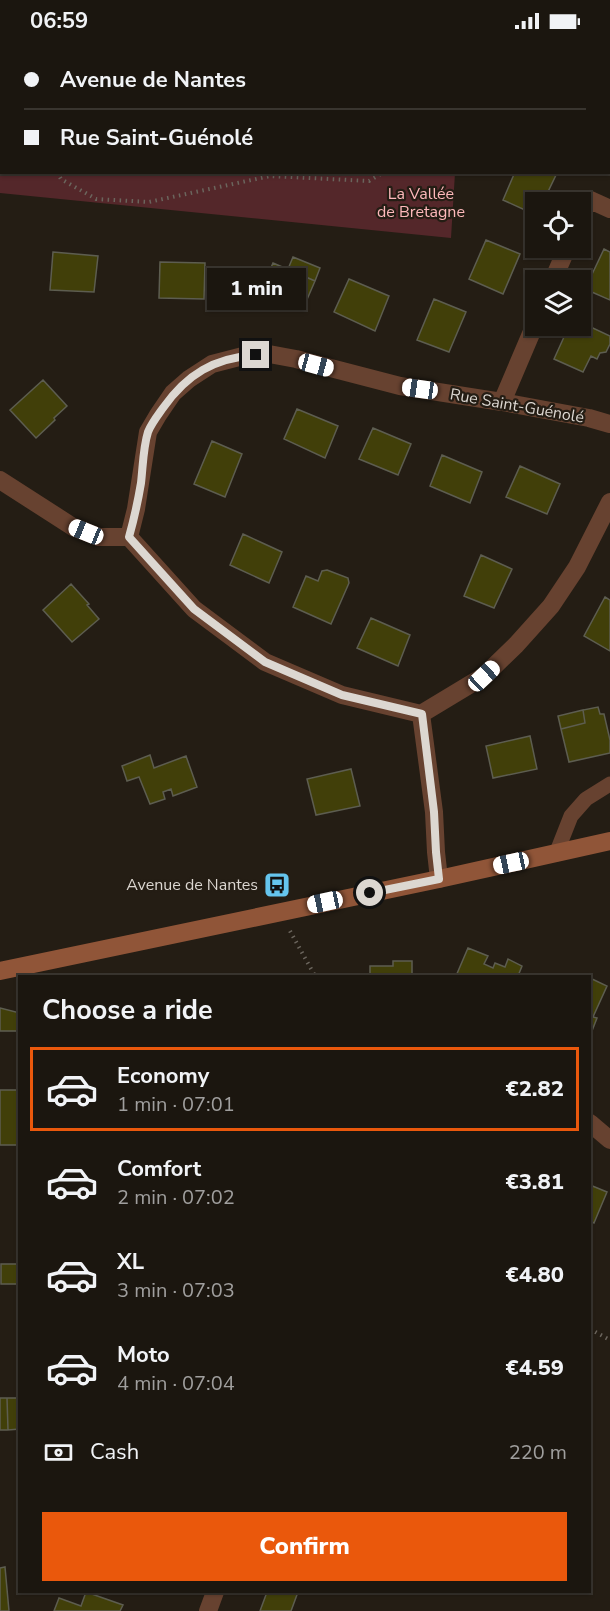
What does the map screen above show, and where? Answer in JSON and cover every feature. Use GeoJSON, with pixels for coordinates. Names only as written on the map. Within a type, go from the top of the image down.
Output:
{"type":"FeatureCollection","features":[{"type":"Feature","properties":{"kind":"main road"},"geometry":{"type":"LineString","coordinates":[[0,971],[610,841]]}},
{"type":"Feature","properties":{"kind":"street"},"geometry":{"type":"LineString","coordinates":[[591,200],[610,209]]}},
{"type":"Feature","properties":{"kind":"street"},"geometry":{"type":"LineString","coordinates":[[502,402],[530,336]]}},
{"type":"Feature","properties":{"kind":"street","name":"Rue Saint-Guénolé"},"geometry":{"type":"LineString","coordinates":[[129,537],[136,509],[148,432],[158,415],[173,393],[189,379],[212,364],[243,356],[269,354],[296,359],[400,386],[502,402],[610,424]]}},
{"type":"Feature","properties":{"kind":"street"},"geometry":{"type":"LineString","coordinates":[[0,480],[73,527],[99,537],[129,537],[194,609],[265,662],[342,695],[422,714],[484,676],[551,606],[577,567],[610,502]]}},
{"type":"Feature","properties":{"kind":"street"},"geometry":{"type":"LineString","coordinates":[[422,714],[434,812],[439,879]]}},
{"type":"Feature","properties":{"kind":"street"},"geometry":{"type":"LineString","coordinates":[[591,1124],[610,1140]]}},
{"type":"Feature","properties":{"kind":"street"},"geometry":{"type":"LineString","coordinates":[[208,1611],[215,1593]]}},
{"type":"Feature","properties":{"kind":"lane"},"geometry":{"type":"LineString","coordinates":[[556,854],[571,816],[586,799],[610,784]]}},
{"type":"Feature","properties":{"kind":"path"},"geometry":{"type":"LineString","coordinates":[[58,174],[61,179],[96,199],[149,201],[270,176],[369,181],[381,174]]}},
{"type":"Feature","properties":{"kind":"path"},"geometry":{"type":"LineString","coordinates":[[280,912],[314,975]]}},
{"type":"Feature","properties":{"kind":"path"},"geometry":{"type":"LineString","coordinates":[[591,1330],[610,1340]]}},
{"type":"Feature","properties":{"kind":"green space","name":"La Vallée de Bretagne"},"geometry":{"type":"Polygon","coordinates":[[[0,174],[455,174],[451,238],[0,193],[0,174]]]}},
{"type":"Feature","properties":{"kind":"building"},"geometry":{"type":"Polygon","coordinates":[[[514,174],[556,175],[548,192],[525,192],[525,210],[503,200],[514,174]]]}},
{"type":"Feature","properties":{"kind":"building"},"geometry":{"type":"Polygon","coordinates":[[[486,240],[520,254],[503,294],[469,279],[486,240]]]}},
{"type":"Feature","properties":{"kind":"building"},"geometry":{"type":"Polygon","coordinates":[[[604,249],[610,252],[610,300],[591,292],[591,276],[604,249]]]}},
{"type":"Feature","properties":{"kind":"building"},"geometry":{"type":"Polygon","coordinates":[[[53,252],[98,256],[94,292],[50,290],[53,252]]]}},
{"type":"Feature","properties":{"kind":"building"},"geometry":{"type":"Polygon","coordinates":[[[293,257],[320,268],[315,281],[288,269],[293,257]]]}},
{"type":"Feature","properties":{"kind":"building"},"geometry":{"type":"Polygon","coordinates":[[[160,262],[205,263],[204,299],[159,298],[160,262]]]}},
{"type":"Feature","properties":{"kind":"building"},"geometry":{"type":"Polygon","coordinates":[[[273,263],[315,281],[302,311],[260,293],[273,263]]]}},
{"type":"Feature","properties":{"kind":"building"},"geometry":{"type":"Polygon","coordinates":[[[349,279],[389,296],[375,331],[334,312],[349,279]]]}},
{"type":"Feature","properties":{"kind":"building"},"geometry":{"type":"Polygon","coordinates":[[[434,299],[466,312],[449,352],[417,340],[434,299]]]}},
{"type":"Feature","properties":{"kind":"building"},"geometry":{"type":"Polygon","coordinates":[[[591,327],[610,336],[610,344],[606,352],[600,353],[597,359],[591,356],[583,372],[554,359],[564,336],[591,336],[591,327]]]}},
{"type":"Feature","properties":{"kind":"building"},"geometry":{"type":"Polygon","coordinates":[[[43,380],[67,406],[36,438],[10,410],[43,380]]]}},
{"type":"Feature","properties":{"kind":"building"},"geometry":{"type":"Polygon","coordinates":[[[297,409],[338,426],[325,458],[284,439],[297,409]]]}},
{"type":"Feature","properties":{"kind":"building"},"geometry":{"type":"Polygon","coordinates":[[[373,428],[411,444],[398,475],[359,459],[373,428]]]}},
{"type":"Feature","properties":{"kind":"building"},"geometry":{"type":"Polygon","coordinates":[[[212,441],[242,454],[225,497],[194,484],[212,441]]]}},
{"type":"Feature","properties":{"kind":"building"},"geometry":{"type":"Polygon","coordinates":[[[442,455],[482,472],[470,503],[430,486],[442,455]]]}},
{"type":"Feature","properties":{"kind":"building"},"geometry":{"type":"Polygon","coordinates":[[[520,466],[560,484],[547,514],[506,497],[520,466]]]}},
{"type":"Feature","properties":{"kind":"building"},"geometry":{"type":"Polygon","coordinates":[[[243,534],[282,552],[269,583],[230,565],[243,534]]]}},
{"type":"Feature","properties":{"kind":"building"},"geometry":{"type":"Polygon","coordinates":[[[481,555],[512,569],[494,608],[464,596],[481,555]]]}},
{"type":"Feature","properties":{"kind":"building"},"geometry":{"type":"Polygon","coordinates":[[[327,570],[348,578],[349,583],[331,624],[293,607],[306,576],[318,581],[322,571],[327,570]]]}},
{"type":"Feature","properties":{"kind":"building"},"geometry":{"type":"Polygon","coordinates":[[[71,584],[99,619],[72,642],[43,610],[71,584]]]}},
{"type":"Feature","properties":{"kind":"building"},"geometry":{"type":"Polygon","coordinates":[[[605,597],[610,600],[610,651],[584,636],[605,597]]]}},
{"type":"Feature","properties":{"kind":"building"},"geometry":{"type":"Polygon","coordinates":[[[371,618],[410,635],[398,666],[357,648],[371,618]]]}},
{"type":"Feature","properties":{"kind":"building"},"geometry":{"type":"Polygon","coordinates":[[[598,707],[600,714],[604,714],[610,740],[610,753],[569,762],[561,729],[585,723],[583,710],[598,707]]]}},
{"type":"Feature","properties":{"kind":"building"},"geometry":{"type":"Polygon","coordinates":[[[583,710],[585,723],[561,729],[558,716],[583,710]]]}},
{"type":"Feature","properties":{"kind":"building"},"geometry":{"type":"Polygon","coordinates":[[[530,736],[537,769],[493,778],[486,746],[530,736]]]}},
{"type":"Feature","properties":{"kind":"building"},"geometry":{"type":"Polygon","coordinates":[[[150,755],[154,768],[186,756],[197,787],[173,796],[171,789],[163,792],[165,799],[150,804],[139,777],[127,781],[122,766],[150,755]]]}},
{"type":"Feature","properties":{"kind":"building"},"geometry":{"type":"Polygon","coordinates":[[[351,769],[360,806],[316,815],[307,779],[351,769]]]}},
{"type":"Feature","properties":{"kind":"building"},"geometry":{"type":"Polygon","coordinates":[[[468,948],[488,956],[484,964],[493,968],[495,963],[505,967],[508,959],[522,966],[518,975],[456,975],[468,948]]]}},
{"type":"Feature","properties":{"kind":"building"},"geometry":{"type":"Polygon","coordinates":[[[393,961],[412,961],[412,975],[370,975],[370,966],[393,966],[393,961]]]}},
{"type":"Feature","properties":{"kind":"building"},"geometry":{"type":"Polygon","coordinates":[[[591,978],[607,986],[593,1017],[597,1018],[591,1033],[591,978]]]}},
{"type":"Feature","properties":{"kind":"building"},"geometry":{"type":"Polygon","coordinates":[[[0,1008],[18,1012],[18,1031],[0,1031],[0,1008]]]}},
{"type":"Feature","properties":{"kind":"building"},"geometry":{"type":"Polygon","coordinates":[[[0,1090],[18,1090],[18,1145],[0,1145],[0,1090]]]}},
{"type":"Feature","properties":{"kind":"building"},"geometry":{"type":"Polygon","coordinates":[[[591,1185],[607,1192],[594,1223],[591,1222],[591,1185]]]}},
{"type":"Feature","properties":{"kind":"building"},"geometry":{"type":"Polygon","coordinates":[[[1,1264],[18,1264],[18,1284],[1,1284],[1,1264]]]}},
{"type":"Feature","properties":{"kind":"building"},"geometry":{"type":"Polygon","coordinates":[[[0,1398],[7,1398],[8,1430],[0,1430],[0,1398]]]}},
{"type":"Feature","properties":{"kind":"building"},"geometry":{"type":"Polygon","coordinates":[[[7,1398],[18,1398],[18,1429],[8,1430],[7,1398]]]}},
{"type":"Feature","properties":{"kind":"building"},"geometry":{"type":"Polygon","coordinates":[[[5,1567],[9,1611],[0,1611],[0,1568],[5,1567]]]}},
{"type":"Feature","properties":{"kind":"building"},"geometry":{"type":"Polygon","coordinates":[[[86,1593],[123,1605],[120,1611],[54,1611],[59,1598],[81,1606],[86,1593]]]}},
{"type":"Feature","properties":{"kind":"building"},"geometry":{"type":"Polygon","coordinates":[[[267,1593],[298,1593],[291,1611],[260,1611],[267,1593]]]}},
{"type":"Feature","properties":{"kind":"place","name":"Avenue de Nantes"},"geometry":{"type":"Point","coordinates":[277,885]}},
{"type":"Feature","properties":{"kind":"route"},"geometry":{"type":"LineString","coordinates":[[256,355],[212,364],[173,393],[148,432],[136,509],[129,537],[194,609],[265,662],[342,695],[422,714],[434,812],[439,879],[370,893]]}}]}
